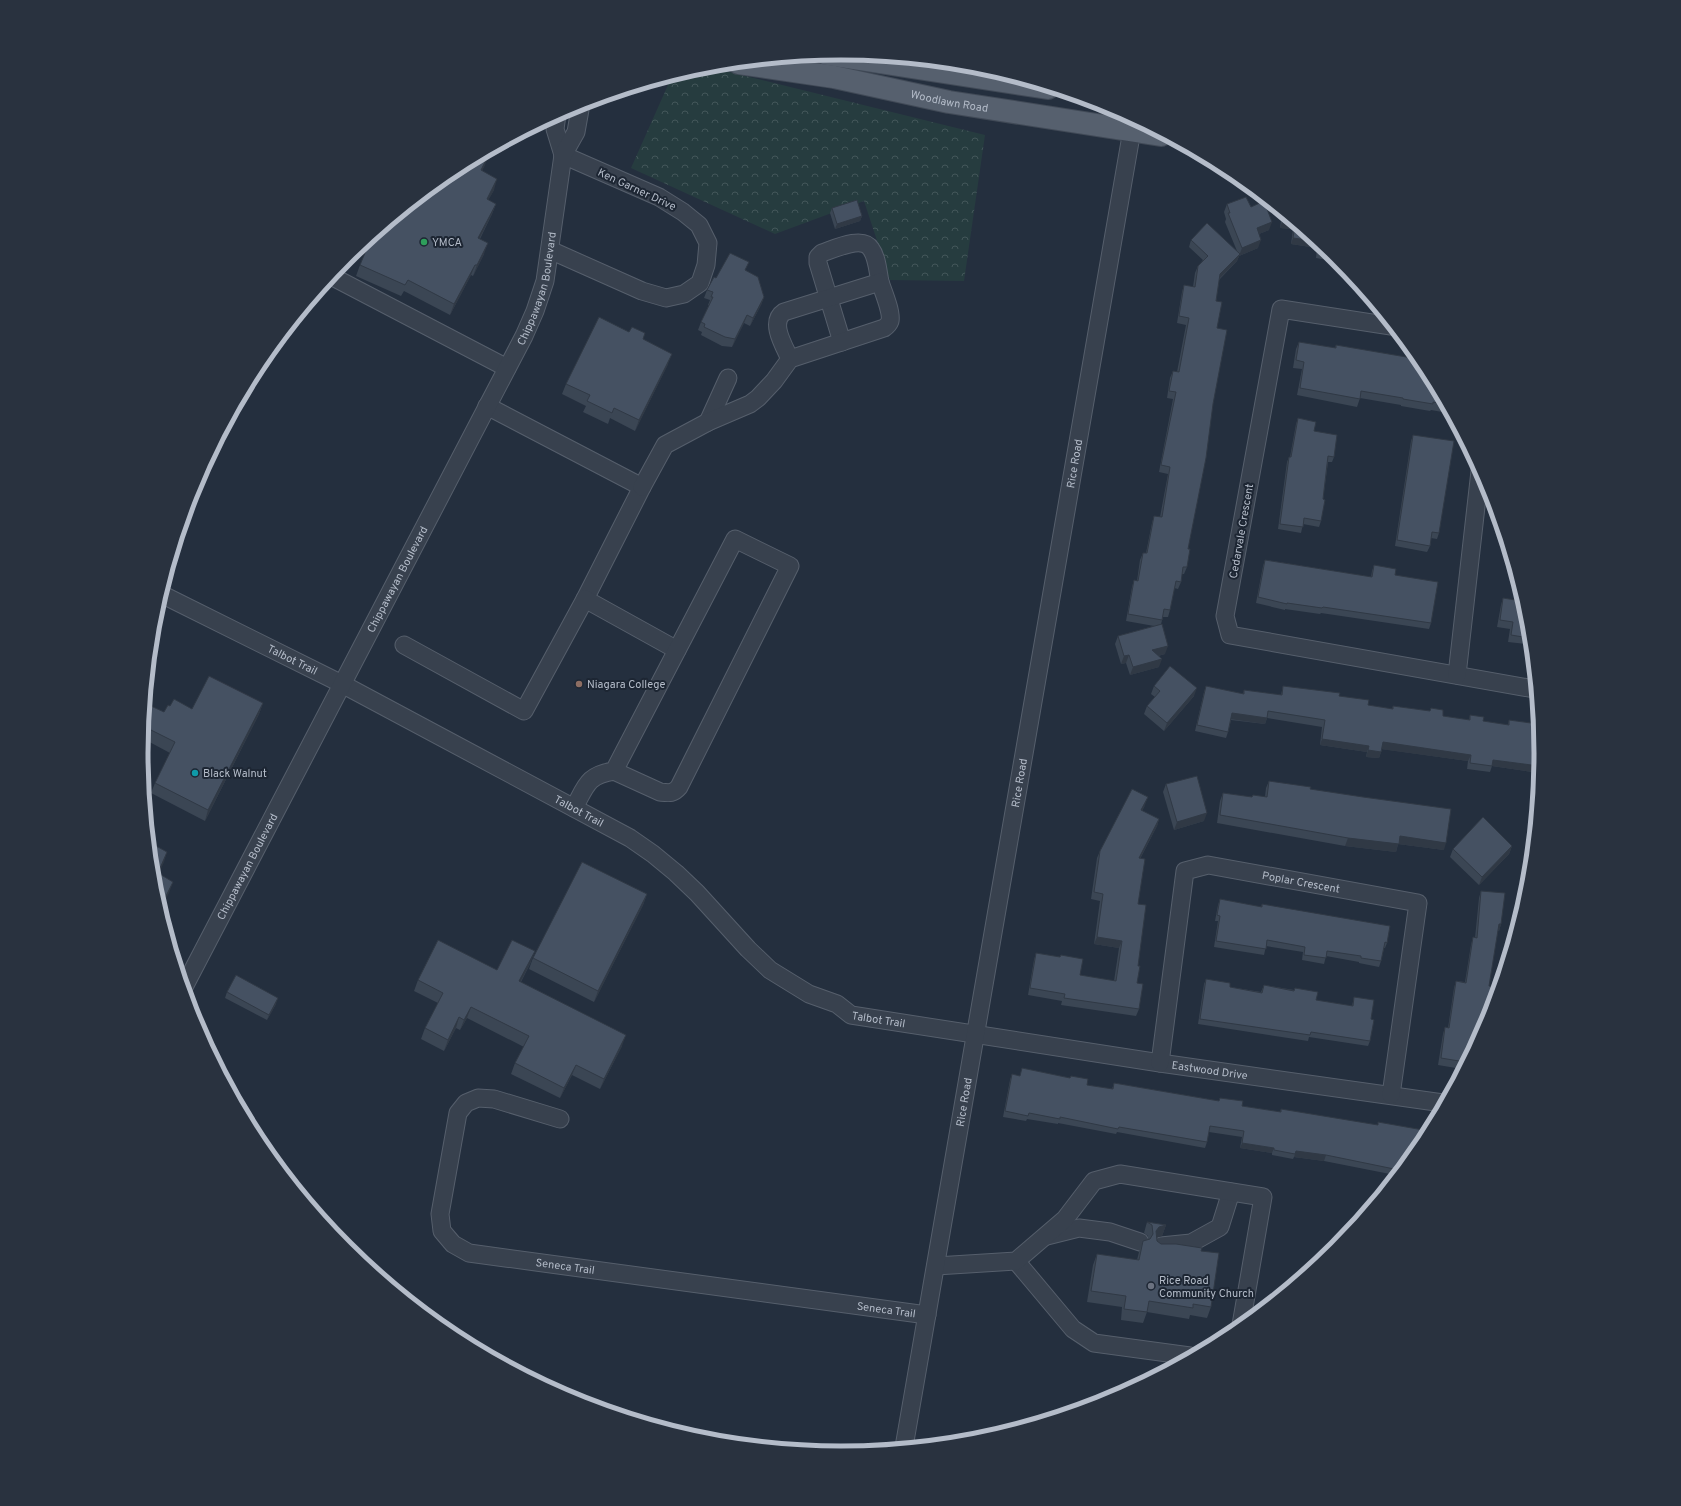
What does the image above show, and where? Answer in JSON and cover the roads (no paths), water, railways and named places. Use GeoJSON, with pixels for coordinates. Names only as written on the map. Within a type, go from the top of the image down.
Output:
{"type":"FeatureCollection","features":[{"type":"Feature","properties":{"kind":"main road"},"geometry":{"type":"LineString","coordinates":[[870,61],[1017,83]]}},
{"type":"Feature","properties":{"kind":"main road","name":"Woodlawn Road"},"geometry":{"type":"LineString","coordinates":[[755,65],[834,78],[949,102],[1133,125]]}},
{"type":"Feature","properties":{"kind":"street","name":"Chippawayan Boulevard"},"geometry":{"type":"LineString","coordinates":[[186,982],[508,368],[535,311],[544,281],[550,250],[563,155],[576,132],[580,111]]}},
{"type":"Feature","properties":{"kind":"street","name":"Chippawayan Boulevard"},"geometry":{"type":"LineString","coordinates":[[556,121],[555,129],[563,155]]}},
{"type":"Feature","properties":{"kind":"street","name":"Rice Road"},"geometry":{"type":"LineString","coordinates":[[905,1443],[1133,125]]}},
{"type":"Feature","properties":{"kind":"street","name":"Ken Garner Drive"},"geometry":{"type":"LineString","coordinates":[[550,250],[642,291],[666,298],[684,294],[700,283],[706,265],[708,243],[699,225],[684,212],[659,198],[563,155]]}},
{"type":"Feature","properties":{"kind":"street"},"geometry":{"type":"LineString","coordinates":[[404,646],[524,711],[585,599],[664,445],[708,422],[750,404],[758,398],[774,381],[790,359],[842,342],[884,328],[888,326],[890,320],[889,314],[872,249],[868,245],[855,243],[822,253],[818,257],[821,276],[842,342]]}},
{"type":"Feature","properties":{"kind":"street"},"geometry":{"type":"LineString","coordinates":[[336,278],[508,368]]}},
{"type":"Feature","properties":{"kind":"street"},"geometry":{"type":"LineString","coordinates":[[790,359],[777,328],[779,315],[784,312],[880,282]]}},
{"type":"Feature","properties":{"kind":"street","name":"Cedarvale Crescent"},"geometry":{"type":"LineString","coordinates":[[1385,325],[1280,310],[1225,616],[1230,635],[1530,688]]}},
{"type":"Feature","properties":{"kind":"street"},"geometry":{"type":"LineString","coordinates":[[708,422],[728,378]]}},
{"type":"Feature","properties":{"kind":"street"},"geometry":{"type":"LineString","coordinates":[[487,406],[642,488]]}},
{"type":"Feature","properties":{"kind":"street"},"geometry":{"type":"LineString","coordinates":[[1457,675],[1479,483]]}},
{"type":"Feature","properties":{"kind":"street"},"geometry":{"type":"LineString","coordinates":[[574,808],[591,779],[600,773],[614,771],[660,792],[675,792],[679,787],[790,566],[735,539],[614,771]]}},
{"type":"Feature","properties":{"kind":"street","name":"Talbot Trail"},"geometry":{"type":"LineString","coordinates":[[166,596],[342,684],[623,834],[653,854],[696,893],[758,960],[795,987],[809,994],[837,1004],[851,1015],[976,1034]]}},
{"type":"Feature","properties":{"kind":"street"},"geometry":{"type":"LineString","coordinates":[[585,599],[677,650]]}},
{"type":"Feature","properties":{"kind":"street","name":"Poplar Crescent"},"geometry":{"type":"LineString","coordinates":[[1160,1063],[1185,871],[1208,865],[1418,903],[1391,1095]]}},
{"type":"Feature","properties":{"kind":"street","name":"Eastwood Drive"},"geometry":{"type":"LineString","coordinates":[[976,1034],[1160,1063],[1439,1102]]}},
{"type":"Feature","properties":{"kind":"street","name":"Seneca Trail"},"geometry":{"type":"LineString","coordinates":[[560,1119],[494,1099],[478,1098],[466,1103],[458,1113],[454,1130],[440,1214],[442,1231],[453,1244],[469,1253],[927,1315]]}},
{"type":"Feature","properties":{"kind":"street"},"geometry":{"type":"LineString","coordinates":[[936,1266],[1016,1261],[1064,1219],[1094,1181],[1120,1174],[1262,1197],[1242,1317]]}},
{"type":"Feature","properties":{"kind":"street"},"geometry":{"type":"LineString","coordinates":[[1161,1246],[1191,1243],[1220,1227],[1231,1192]]}},
{"type":"Feature","properties":{"kind":"street"},"geometry":{"type":"LineString","coordinates":[[1043,1237],[1079,1228],[1110,1232],[1140,1242]]}},
{"type":"Feature","properties":{"kind":"street"},"geometry":{"type":"LineString","coordinates":[[1016,1261],[1073,1329],[1094,1343],[1183,1355]]}},
{"type":"Feature","properties":{"kind":"place","name":"YMCA"},"geometry":{"type":"Point","coordinates":[424,242]}},
{"type":"Feature","properties":{"kind":"place","name":"Niagara College"},"geometry":{"type":"Point","coordinates":[579,684]}},
{"type":"Feature","properties":{"kind":"place","name":"Black Walnut"},"geometry":{"type":"Point","coordinates":[195,773]}},
{"type":"Feature","properties":{"kind":"place","name":"Rice Road Community Church"},"geometry":{"type":"Point","coordinates":[1151,1286]}}]}
